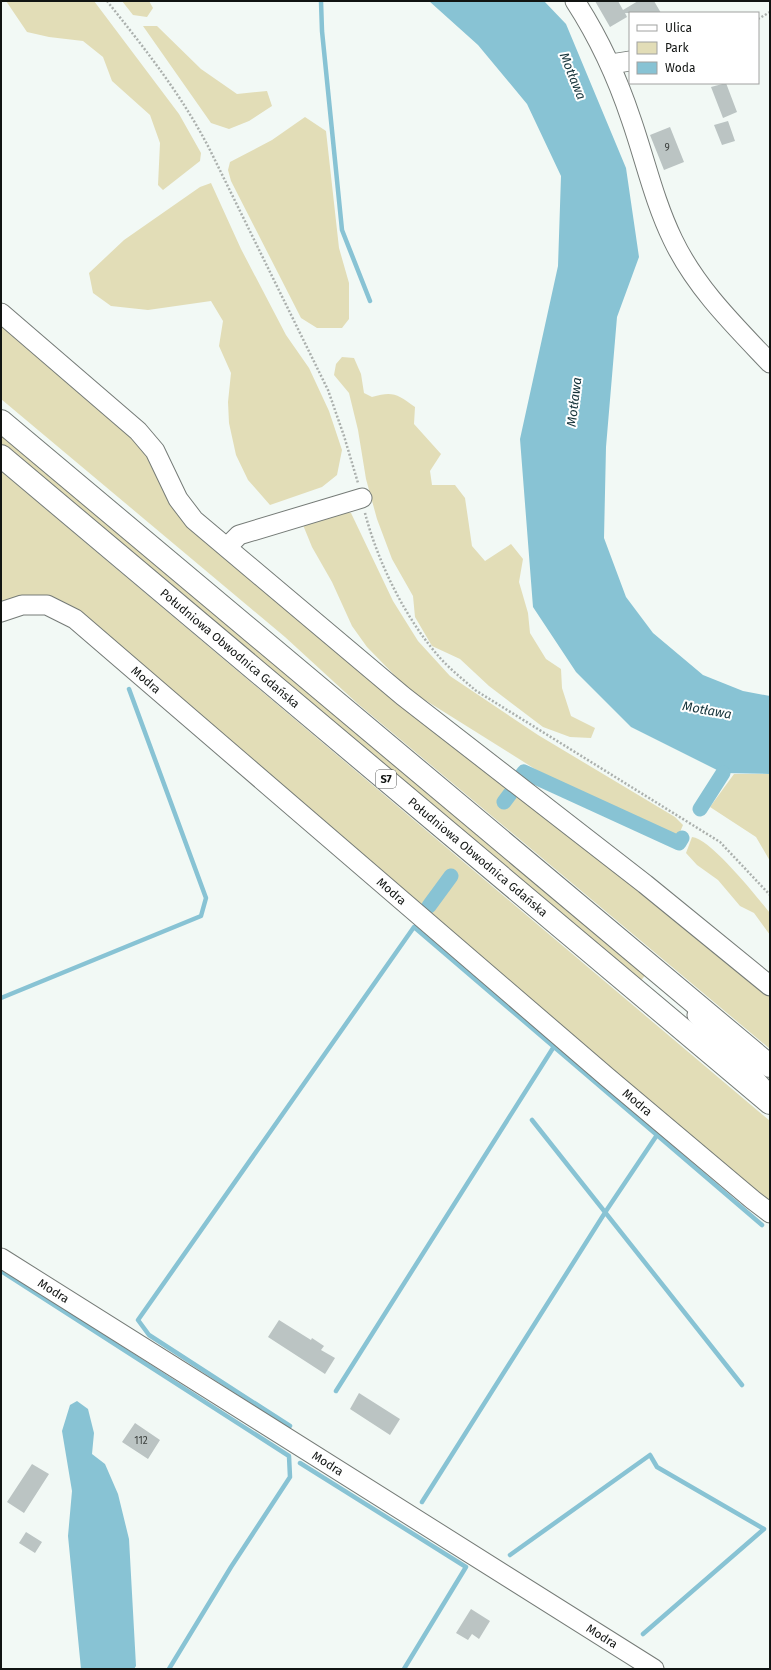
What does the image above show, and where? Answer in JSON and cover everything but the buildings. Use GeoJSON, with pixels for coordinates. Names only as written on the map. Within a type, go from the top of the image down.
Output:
{"type":"FeatureCollection","features":[{"type":"Feature","properties":{"kind":"highway","name":"S7"},"geometry":{"type":"LineString","coordinates":[[1,421],[770,1066]]}},
{"type":"Feature","properties":{"kind":"highway","name":"Południowa Obwodnica Gdańska"},"geometry":{"type":"LineString","coordinates":[[1,456],[770,1103]]}},
{"type":"Feature","properties":{"kind":"street"},"geometry":{"type":"LineString","coordinates":[[575,1],[590,24],[611,64],[631,119],[658,202],[676,246],[690,272],[714,303],[770,363]]}},
{"type":"Feature","properties":{"kind":"street"},"geometry":{"type":"LineString","coordinates":[[611,64],[629,61]]}},
{"type":"Feature","properties":{"kind":"street"},"geometry":{"type":"LineString","coordinates":[[1,312],[138,431],[155,451],[178,499],[194,520],[403,696],[645,884],[770,986]]}},
{"type":"Feature","properties":{"kind":"street"},"geometry":{"type":"LineString","coordinates":[[227,547],[239,535],[362,498]]}},
{"type":"Feature","properties":{"kind":"street","name":"Modra"},"geometry":{"type":"LineString","coordinates":[[1,612],[22,605],[47,605],[75,618],[607,1077],[770,1213]]}},
{"type":"Feature","properties":{"kind":"street"},"geometry":{"type":"LineString","coordinates":[[652,968],[724,1044],[770,1096]]}},
{"type":"Feature","properties":{"kind":"street"},"geometry":{"type":"LineString","coordinates":[[634,989],[724,1044],[770,1075]]}},
{"type":"Feature","properties":{"kind":"street","name":"Modra"},"geometry":{"type":"LineString","coordinates":[[1,1258],[654,1669]]}},
{"type":"Feature","properties":{"kind":"path"},"geometry":{"type":"LineString","coordinates":[[107,1],[146,51],[190,113],[209,148],[328,390],[344,436],[369,527],[381,561],[412,622],[441,659],[475,690],[720,842],[770,895]]}},
{"type":"Feature","properties":{"kind":"path"},"geometry":{"type":"LineString","coordinates":[[759,18],[770,12]]}},
{"type":"Feature","properties":{"kind":"green space"},"geometry":{"type":"Polygon","coordinates":[[[6,1],[94,1],[179,114],[201,153],[200,161],[163,190],[158,185],[160,143],[150,115],[112,81],[103,57],[83,41],[49,37],[27,32],[6,1]]]}},
{"type":"Feature","properties":{"kind":"green space"},"geometry":{"type":"Polygon","coordinates":[[[122,1],[149,1],[153,8],[147,17],[133,15],[122,1]]]}},
{"type":"Feature","properties":{"kind":"green space"},"geometry":{"type":"Polygon","coordinates":[[[143,26],[157,26],[201,69],[237,94],[267,91],[272,106],[249,121],[229,129],[211,123],[143,26]]]}},
{"type":"Feature","properties":{"kind":"green space"},"geometry":{"type":"Polygon","coordinates":[[[305,117],[326,131],[339,248],[349,283],[349,319],[342,328],[317,328],[301,318],[231,181],[228,170],[230,162],[272,140],[305,117]]]}},
{"type":"Feature","properties":{"kind":"green space"},"geometry":{"type":"Polygon","coordinates":[[[211,183],[241,249],[286,335],[309,368],[329,411],[342,450],[337,475],[322,487],[270,505],[248,480],[236,455],[229,423],[228,402],[231,373],[219,346],[223,321],[211,301],[148,310],[111,306],[93,293],[89,273],[124,240],[200,187],[211,183]]]}},
{"type":"Feature","properties":{"kind":"green space"},"geometry":{"type":"Polygon","coordinates":[[[1,320],[129,427],[164,480],[505,783],[770,997],[770,1049],[358,704],[285,637],[1,399],[1,320]]]}},
{"type":"Feature","properties":{"kind":"green space"},"geometry":{"type":"Polygon","coordinates":[[[342,357],[354,358],[361,374],[364,393],[372,397],[385,394],[395,395],[404,399],[415,407],[414,424],[441,454],[430,471],[432,485],[455,485],[465,498],[472,546],[485,561],[511,544],[523,559],[519,582],[528,613],[530,633],[546,659],[561,669],[562,688],[571,716],[595,728],[591,738],[570,737],[543,727],[489,686],[460,659],[432,646],[415,617],[413,596],[392,559],[377,519],[366,479],[358,430],[349,393],[334,375],[336,364],[342,357]]]}},
{"type":"Feature","properties":{"kind":"green space"},"geometry":{"type":"Polygon","coordinates":[[[1,433],[646,974],[640,982],[1,443],[1,433]]]}},
{"type":"Feature","properties":{"kind":"green space"},"geometry":{"type":"Polygon","coordinates":[[[1,471],[770,1121],[770,1206],[102,632],[15,598],[1,601],[1,471]]]}},
{"type":"Feature","properties":{"kind":"green space"},"geometry":{"type":"Polygon","coordinates":[[[337,511],[351,513],[393,601],[418,641],[450,676],[538,735],[675,817],[683,825],[680,832],[672,836],[662,832],[543,774],[409,690],[367,647],[352,626],[332,582],[312,547],[303,525],[337,511]]]}},
{"type":"Feature","properties":{"kind":"green space"},"geometry":{"type":"Polygon","coordinates":[[[734,774],[770,774],[770,861],[756,837],[710,807],[734,774]]]}},
{"type":"Feature","properties":{"kind":"green space"},"geometry":{"type":"Polygon","coordinates":[[[692,837],[700,840],[721,857],[770,913],[770,935],[754,913],[740,906],[718,880],[697,865],[686,853],[692,837]]]}},
{"type":"Feature","properties":{"kind":"water","name":"Motława"},"geometry":{"type":"Polygon","coordinates":[[[429,1],[544,1],[566,24],[626,168],[639,257],[617,317],[606,447],[604,538],[626,597],[653,633],[703,675],[743,691],[770,696],[770,774],[723,773],[631,727],[576,672],[533,607],[520,439],[558,266],[561,176],[527,104],[478,45],[429,1]]]}},
{"type":"Feature","properties":{"kind":"water"},"geometry":{"type":"Polygon","coordinates":[[[77,1401],[88,1409],[94,1433],[92,1454],[105,1464],[118,1494],[129,1539],[136,1666],[134,1669],[81,1669],[68,1536],[72,1491],[62,1431],[70,1405],[77,1401]]]}},
{"type":"Feature","properties":{"kind":"waterway"},"geometry":{"type":"LineString","coordinates":[[321,1],[322,31],[342,230],[370,301]]}},
{"type":"Feature","properties":{"kind":"waterway"},"geometry":{"type":"LineString","coordinates":[[1,998],[201,916],[206,898],[129,689]]}},
{"type":"Feature","properties":{"kind":"waterway"},"geometry":{"type":"LineString","coordinates":[[521,776],[524,772],[679,843],[682,838]]}},
{"type":"Feature","properties":{"kind":"waterway"},"geometry":{"type":"LineString","coordinates":[[700,809],[723,773]]}},
{"type":"Feature","properties":{"kind":"waterway"},"geometry":{"type":"LineString","coordinates":[[504,802],[510,794]]}},
{"type":"Feature","properties":{"kind":"waterway"},"geometry":{"type":"LineString","coordinates":[[429,906],[451,876]]}},
{"type":"Feature","properties":{"kind":"waterway"},"geometry":{"type":"LineString","coordinates":[[290,1426],[149,1335],[138,1320],[414,927],[762,1225]]}},
{"type":"Feature","properties":{"kind":"waterway"},"geometry":{"type":"LineString","coordinates":[[336,1391],[553,1048]]}},
{"type":"Feature","properties":{"kind":"waterway"},"geometry":{"type":"LineString","coordinates":[[532,1120],[742,1385]]}},
{"type":"Feature","properties":{"kind":"waterway"},"geometry":{"type":"LineString","coordinates":[[422,1502],[606,1211],[657,1135]]}},
{"type":"Feature","properties":{"kind":"waterway"},"geometry":{"type":"LineString","coordinates":[[1,1271],[289,1456],[290,1477],[231,1567],[169,1669]]}},
{"type":"Feature","properties":{"kind":"waterway"},"geometry":{"type":"LineString","coordinates":[[510,1555],[650,1455],[657,1467],[764,1529],[643,1634]]}},
{"type":"Feature","properties":{"kind":"waterway"},"geometry":{"type":"LineString","coordinates":[[300,1463],[466,1567],[404,1669]]}}]}
